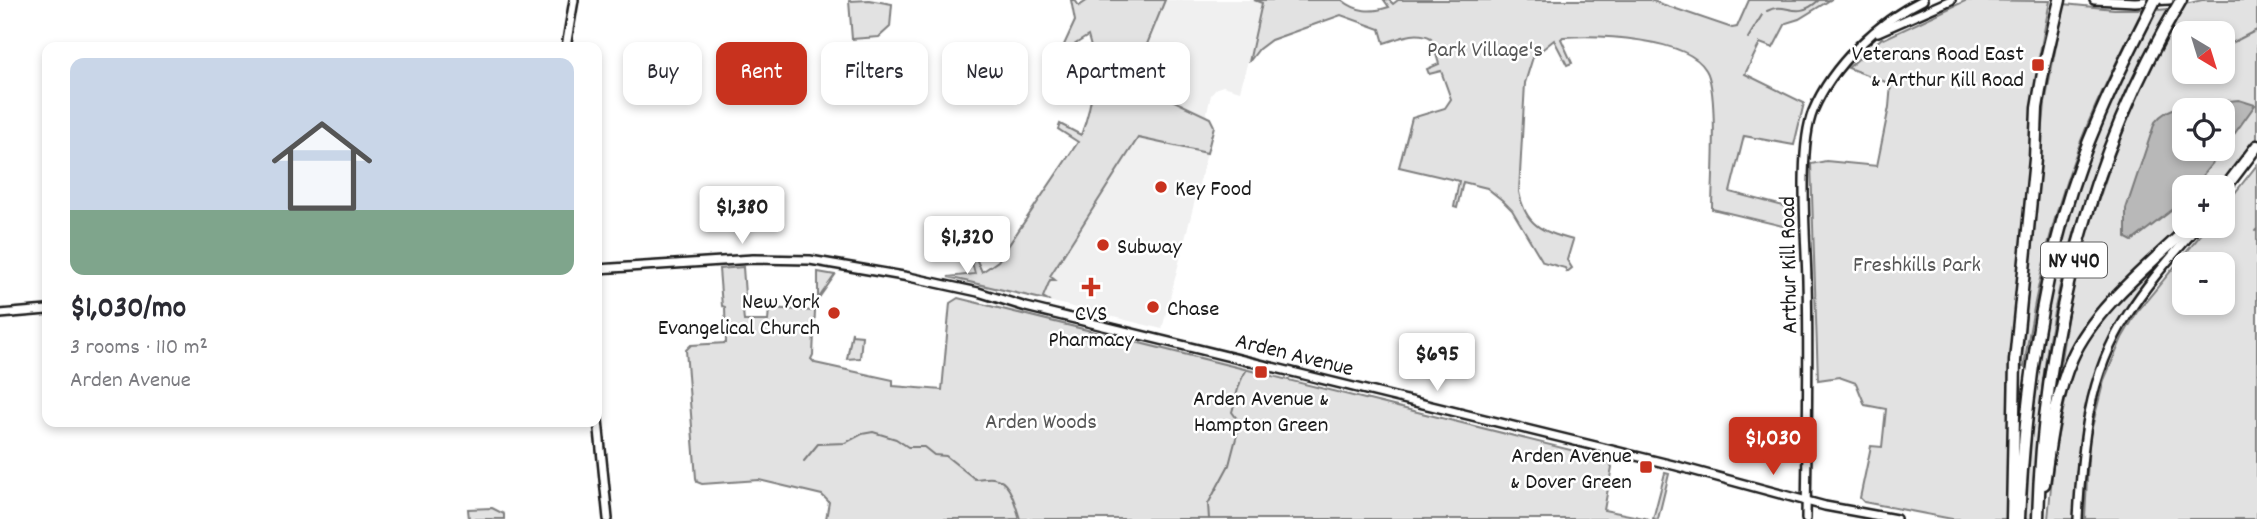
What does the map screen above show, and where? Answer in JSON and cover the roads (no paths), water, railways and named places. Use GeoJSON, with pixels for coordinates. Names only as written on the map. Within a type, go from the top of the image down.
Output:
{"type":"FeatureCollection","features":[{"type":"Feature","properties":{"kind":"highway"},"geometry":{"type":"LineString","coordinates":[[2012,519],[2015,361],[2038,108],[2044,67],[2060,0]]}},
{"type":"Feature","properties":{"kind":"highway","name":"NY 440"},"geometry":{"type":"LineString","coordinates":[[2019,519],[2026,404],[2035,341],[2051,264],[2085,151],[2108,95],[2155,0]]}},
{"type":"Feature","properties":{"kind":"highway","name":"NY 440"},"geometry":{"type":"LineString","coordinates":[[2040,519],[2040,466],[2050,378],[2058,331],[2085,217],[2107,155],[2139,80],[2181,0]]}},
{"type":"Feature","properties":{"kind":"highway"},"geometry":{"type":"LineString","coordinates":[[2235,177],[2257,147]]}},
{"type":"Feature","properties":{"kind":"highway"},"geometry":{"type":"LineString","coordinates":[[2040,519],[2050,443],[2062,386],[2072,358],[2098,317],[2178,238]]}},
{"type":"Feature","properties":{"kind":"street"},"geometry":{"type":"LineString","coordinates":[[567,42],[574,0]]}},
{"type":"Feature","properties":{"kind":"street","name":"Arthur Kill Road"},"geometry":{"type":"LineString","coordinates":[[1806,519],[1809,384],[1805,166],[1812,112],[1826,86],[1848,58],[1886,20],[1923,0]]}},
{"type":"Feature","properties":{"kind":"street"},"geometry":{"type":"LineString","coordinates":[[1874,34],[1951,0]]}},
{"type":"Feature","properties":{"kind":"street"},"geometry":{"type":"LineString","coordinates":[[2094,0],[2169,0]]}},
{"type":"Feature","properties":{"kind":"street"},"geometry":{"type":"LineString","coordinates":[[2078,519],[2085,427],[2094,389],[2109,349],[2128,314],[2188,238]]}},
{"type":"Feature","properties":{"kind":"street","name":"Arden Avenue"},"geometry":{"type":"LineString","coordinates":[[602,269],[753,259],[787,259],[846,265],[978,292],[1026,307],[1807,501],[1896,519]]}},
{"type":"Feature","properties":{"kind":"street"},"geometry":{"type":"LineString","coordinates":[[0,314],[42,310]]}},
{"type":"Feature","properties":{"kind":"street"},"geometry":{"type":"LineString","coordinates":[[599,427],[608,519]]}},
{"type":"Feature","properties":{"kind":"waterway"},"geometry":{"type":"LineString","coordinates":[[1767,11],[1774,8],[1804,9],[1819,0]]}},
{"type":"Feature","properties":{"kind":"waterway"},"geometry":{"type":"LineString","coordinates":[[1748,38],[1762,15]]}},
{"type":"Feature","properties":{"kind":"waterway"},"geometry":{"type":"LineString","coordinates":[[2235,41],[2257,30]]}},
{"type":"Feature","properties":{"kind":"waterway"},"geometry":{"type":"LineString","coordinates":[[1209,519],[1208,504],[1229,465],[1240,423],[1232,412],[1239,385],[1246,371]]}},
{"type":"Feature","properties":{"kind":"waterway"},"geometry":{"type":"LineString","coordinates":[[804,461],[818,444],[845,443],[862,434],[873,432],[896,439],[908,447],[924,447],[934,455],[946,456],[975,479],[999,480],[1008,488],[1020,519]]}},
{"type":"Feature","properties":{"kind":"place","name":"Veterans Road East & Arthur Kill Road"},"geometry":{"type":"Point","coordinates":[2038,65]}},
{"type":"Feature","properties":{"kind":"place","name":"Key Food"},"geometry":{"type":"Point","coordinates":[1161,187]}},
{"type":"Feature","properties":{"kind":"place","name":"Subway"},"geometry":{"type":"Point","coordinates":[1103,245]}},
{"type":"Feature","properties":{"kind":"place","name":"CVS Pharmacy"},"geometry":{"type":"Point","coordinates":[1091,287]}},
{"type":"Feature","properties":{"kind":"place","name":"Chase"},"geometry":{"type":"Point","coordinates":[1153,307]}},
{"type":"Feature","properties":{"kind":"place","name":"New York Evangelical Church"},"geometry":{"type":"Point","coordinates":[834,313]}},
{"type":"Feature","properties":{"kind":"place","name":"Arden Avenue & Hampton Green"},"geometry":{"type":"Point","coordinates":[1261,372]}},
{"type":"Feature","properties":{"kind":"place","name":"Arden Avenue & Dover Green"},"geometry":{"type":"Point","coordinates":[1646,467]}},
{"type":"Feature","properties":{"kind":"park label","name":"Park Village's"},"geometry":{"type":"Point","coordinates":[1485,48]}},
{"type":"Feature","properties":{"kind":"park label","name":"Freshkills Park"},"geometry":{"type":"Point","coordinates":[1917,263]}},
{"type":"Feature","properties":{"kind":"park label","name":"Arden Woods"},"geometry":{"type":"Point","coordinates":[1041,420]}}]}
